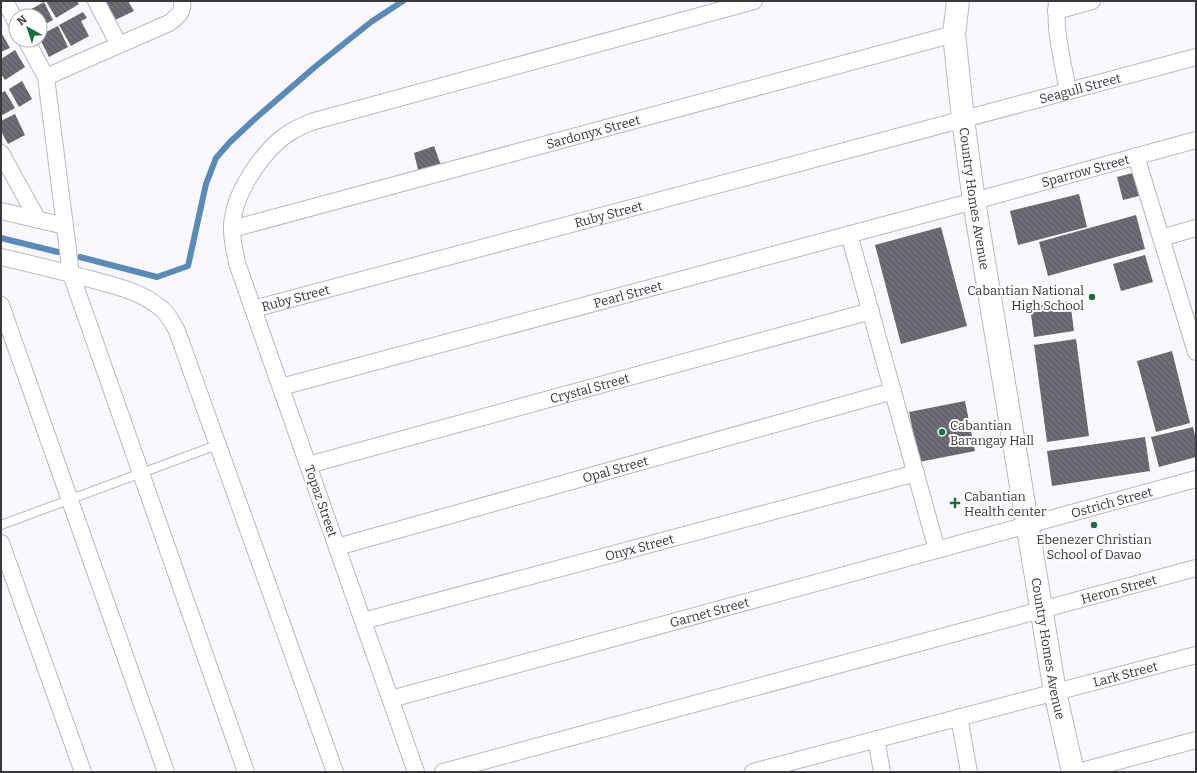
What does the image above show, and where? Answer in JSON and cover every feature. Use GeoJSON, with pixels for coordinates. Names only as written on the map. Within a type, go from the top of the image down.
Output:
{"type":"FeatureCollection","features":[{"type":"Feature","properties":{"kind":"main road","name":"Country Homes Avenue"},"geometry":{"type":"LineString","coordinates":[[958,1],[954,34],[974,201],[1055,692],[1073,772]]}},
{"type":"Feature","properties":{"kind":"street"},"geometry":{"type":"LineString","coordinates":[[96,1],[119,45]]}},
{"type":"Feature","properties":{"kind":"street"},"geometry":{"type":"LineString","coordinates":[[46,77],[169,23],[182,12],[182,1]]}},
{"type":"Feature","properties":{"kind":"street","name":"Topaz Street"},"geometry":{"type":"LineString","coordinates":[[416,772],[237,263],[232,229],[234,209],[245,184],[260,160],[278,142],[294,130],[311,122],[754,1]]}},
{"type":"Feature","properties":{"kind":"street"},"geometry":{"type":"LineString","coordinates":[[1068,91],[1058,32],[1056,6],[1092,1]]}},
{"type":"Feature","properties":{"kind":"street","name":"Sardonyx Street"},"geometry":{"type":"LineString","coordinates":[[232,229],[954,34]]}},
{"type":"Feature","properties":{"kind":"street"},"geometry":{"type":"LineString","coordinates":[[30,48],[46,77],[71,274],[246,772]]}},
{"type":"Feature","properties":{"kind":"street","name":"Seagull Street"},"geometry":{"type":"LineString","coordinates":[[963,119],[1196,57]]}},
{"type":"Feature","properties":{"kind":"street","name":"Ruby Street"},"geometry":{"type":"LineString","coordinates":[[253,309],[963,119]]}},
{"type":"Feature","properties":{"kind":"street","name":"Sparrow Street"},"geometry":{"type":"LineString","coordinates":[[974,201],[1196,140]]}},
{"type":"Feature","properties":{"kind":"street"},"geometry":{"type":"LineString","coordinates":[[1,153],[38,220]]}},
{"type":"Feature","properties":{"kind":"street"},"geometry":{"type":"LineString","coordinates":[[1136,156],[1161,238],[1191,317],[1196,352]]}},
{"type":"Feature","properties":{"kind":"street","name":"Pearl Street"},"geometry":{"type":"LineString","coordinates":[[281,387],[974,201]]}},
{"type":"Feature","properties":{"kind":"street"},"geometry":{"type":"LineString","coordinates":[[1,211],[65,226]]}},
{"type":"Feature","properties":{"kind":"street"},"geometry":{"type":"LineString","coordinates":[[1161,238],[1196,228]]}},
{"type":"Feature","properties":{"kind":"street"},"geometry":{"type":"LineString","coordinates":[[849,234],[937,550]]}},
{"type":"Feature","properties":{"kind":"street"},"geometry":{"type":"LineString","coordinates":[[1,257],[119,287],[141,295],[165,312],[177,331],[335,772]]}},
{"type":"Feature","properties":{"kind":"street"},"geometry":{"type":"LineString","coordinates":[[1,305],[166,772]]}},
{"type":"Feature","properties":{"kind":"street","name":"Crystal Street"},"geometry":{"type":"LineString","coordinates":[[308,465],[871,311]]}},
{"type":"Feature","properties":{"kind":"street","name":"Opal Street"},"geometry":{"type":"LineString","coordinates":[[337,547],[893,391]]}},
{"type":"Feature","properties":{"kind":"street","name":"Onyx Street"},"geometry":{"type":"LineString","coordinates":[[363,622],[916,473]]}},
{"type":"Feature","properties":{"kind":"street","name":"Ostrich Street"},"geometry":{"type":"LineString","coordinates":[[1028,526],[1196,479]]}},
{"type":"Feature","properties":{"kind":"street","name":"Garnet Street"},"geometry":{"type":"LineString","coordinates":[[390,699],[1028,526]]}},
{"type":"Feature","properties":{"kind":"street"},"geometry":{"type":"LineString","coordinates":[[1,542],[83,772]]}},
{"type":"Feature","properties":{"kind":"street","name":"Heron Street"},"geometry":{"type":"LineString","coordinates":[[443,772],[1196,568]]}},
{"type":"Feature","properties":{"kind":"street","name":"Lark Street"},"geometry":{"type":"LineString","coordinates":[[753,772],[802,766],[876,740],[1196,655]]}},
{"type":"Feature","properties":{"kind":"street"},"geometry":{"type":"LineString","coordinates":[[960,717],[969,772]]}},
{"type":"Feature","properties":{"kind":"street"},"geometry":{"type":"LineString","coordinates":[[876,740],[882,772]]}},
{"type":"Feature","properties":{"kind":"street"},"geometry":{"type":"LineString","coordinates":[[1078,772],[1196,740]]}},
{"type":"Feature","properties":{"kind":"lane"},"geometry":{"type":"LineString","coordinates":[[1,525],[217,444]]}},
{"type":"Feature","properties":{"kind":"building"},"geometry":{"type":"Polygon","coordinates":[[[46,1],[77,1],[79,4],[56,18],[46,1]]]}},
{"type":"Feature","properties":{"kind":"building"},"geometry":{"type":"Polygon","coordinates":[[[105,1],[128,1],[134,11],[115,20],[105,1]]]}},
{"type":"Feature","properties":{"kind":"building"},"geometry":{"type":"Polygon","coordinates":[[[44,2],[47,8],[33,8],[44,2]]]}},
{"type":"Feature","properties":{"kind":"building"},"geometry":{"type":"Polygon","coordinates":[[[48,10],[53,20],[48,23],[48,10]]]}},
{"type":"Feature","properties":{"kind":"building"},"geometry":{"type":"Polygon","coordinates":[[[83,12],[87,18],[81,21],[89,36],[71,46],[59,25],[83,12]]]}},
{"type":"Feature","properties":{"kind":"building"},"geometry":{"type":"Polygon","coordinates":[[[58,26],[68,47],[49,57],[44,48],[48,48],[48,31],[58,26]]]}},
{"type":"Feature","properties":{"kind":"building"},"geometry":{"type":"Polygon","coordinates":[[[1,32],[8,44],[8,48],[10,48],[1,52],[1,32]]]}},
{"type":"Feature","properties":{"kind":"building"},"geometry":{"type":"Polygon","coordinates":[[[15,50],[25,67],[5,80],[1,74],[1,59],[15,50]]]}},
{"type":"Feature","properties":{"kind":"building"},"geometry":{"type":"Polygon","coordinates":[[[22,81],[32,99],[19,107],[9,89],[22,81]]]}},
{"type":"Feature","properties":{"kind":"building"},"geometry":{"type":"Polygon","coordinates":[[[5,91],[15,108],[1,116],[1,93],[5,91]]]}},
{"type":"Feature","properties":{"kind":"building"},"geometry":{"type":"Polygon","coordinates":[[[15,114],[25,135],[8,144],[1,131],[1,121],[15,114]]]}},
{"type":"Feature","properties":{"kind":"building"},"geometry":{"type":"Polygon","coordinates":[[[434,146],[442,168],[419,174],[414,153],[434,146]]]}},
{"type":"Feature","properties":{"kind":"building"},"geometry":{"type":"Polygon","coordinates":[[[1133,173],[1139,196],[1123,200],[1117,177],[1133,173]]]}},
{"type":"Feature","properties":{"kind":"building"},"geometry":{"type":"Polygon","coordinates":[[[1079,194],[1087,227],[1018,245],[1010,211],[1079,194]]]}},
{"type":"Feature","properties":{"kind":"building"},"geometry":{"type":"Polygon","coordinates":[[[1136,215],[1145,249],[1048,276],[1039,242],[1136,215]]]}},
{"type":"Feature","properties":{"kind":"building"},"geometry":{"type":"Polygon","coordinates":[[[941,227],[967,326],[901,344],[875,245],[941,227]]]}},
{"type":"Feature","properties":{"kind":"building"},"geometry":{"type":"Polygon","coordinates":[[[1145,255],[1153,282],[1121,291],[1113,264],[1145,255]]]}},
{"type":"Feature","properties":{"kind":"building"},"geometry":{"type":"Polygon","coordinates":[[[1070,301],[1074,331],[1034,337],[1030,307],[1070,301]]]}},
{"type":"Feature","properties":{"kind":"building"},"geometry":{"type":"Polygon","coordinates":[[[1076,339],[1089,436],[1047,442],[1034,345],[1076,339]]]}},
{"type":"Feature","properties":{"kind":"building"},"geometry":{"type":"Polygon","coordinates":[[[1172,351],[1190,423],[1156,432],[1137,361],[1172,351]]]}},
{"type":"Feature","properties":{"kind":"building","name":"Cabantian Barangay Hall"},"geometry":{"type":"Polygon","coordinates":[[[965,401],[975,451],[919,462],[909,412],[965,401]]]}},
{"type":"Feature","properties":{"kind":"building"},"geometry":{"type":"Polygon","coordinates":[[[1193,427],[1196,440],[1196,457],[1159,467],[1151,437],[1193,427]]]}},
{"type":"Feature","properties":{"kind":"building"},"geometry":{"type":"Polygon","coordinates":[[[1145,437],[1150,471],[1052,486],[1047,451],[1145,437]]]}},
{"type":"Feature","properties":{"kind":"waterway"},"geometry":{"type":"LineString","coordinates":[[80,257],[157,277],[188,266],[206,184],[216,158],[230,142],[257,117],[316,66],[371,22],[403,1]]}},
{"type":"Feature","properties":{"kind":"waterway"},"geometry":{"type":"LineString","coordinates":[[1,238],[58,252]]}},
{"type":"Feature","properties":{"kind":"place","name":"Cabantian National High School"},"geometry":{"type":"Point","coordinates":[1092,297]}},
{"type":"Feature","properties":{"kind":"place","name":"Cabantian Barangay Hall"},"geometry":{"type":"Point","coordinates":[942,432]}},
{"type":"Feature","properties":{"kind":"place","name":"Cabantian Health center"},"geometry":{"type":"Point","coordinates":[955,503]}},
{"type":"Feature","properties":{"kind":"place","name":"Ebenezer Christian School of Davao"},"geometry":{"type":"Point","coordinates":[1094,525]}}]}
